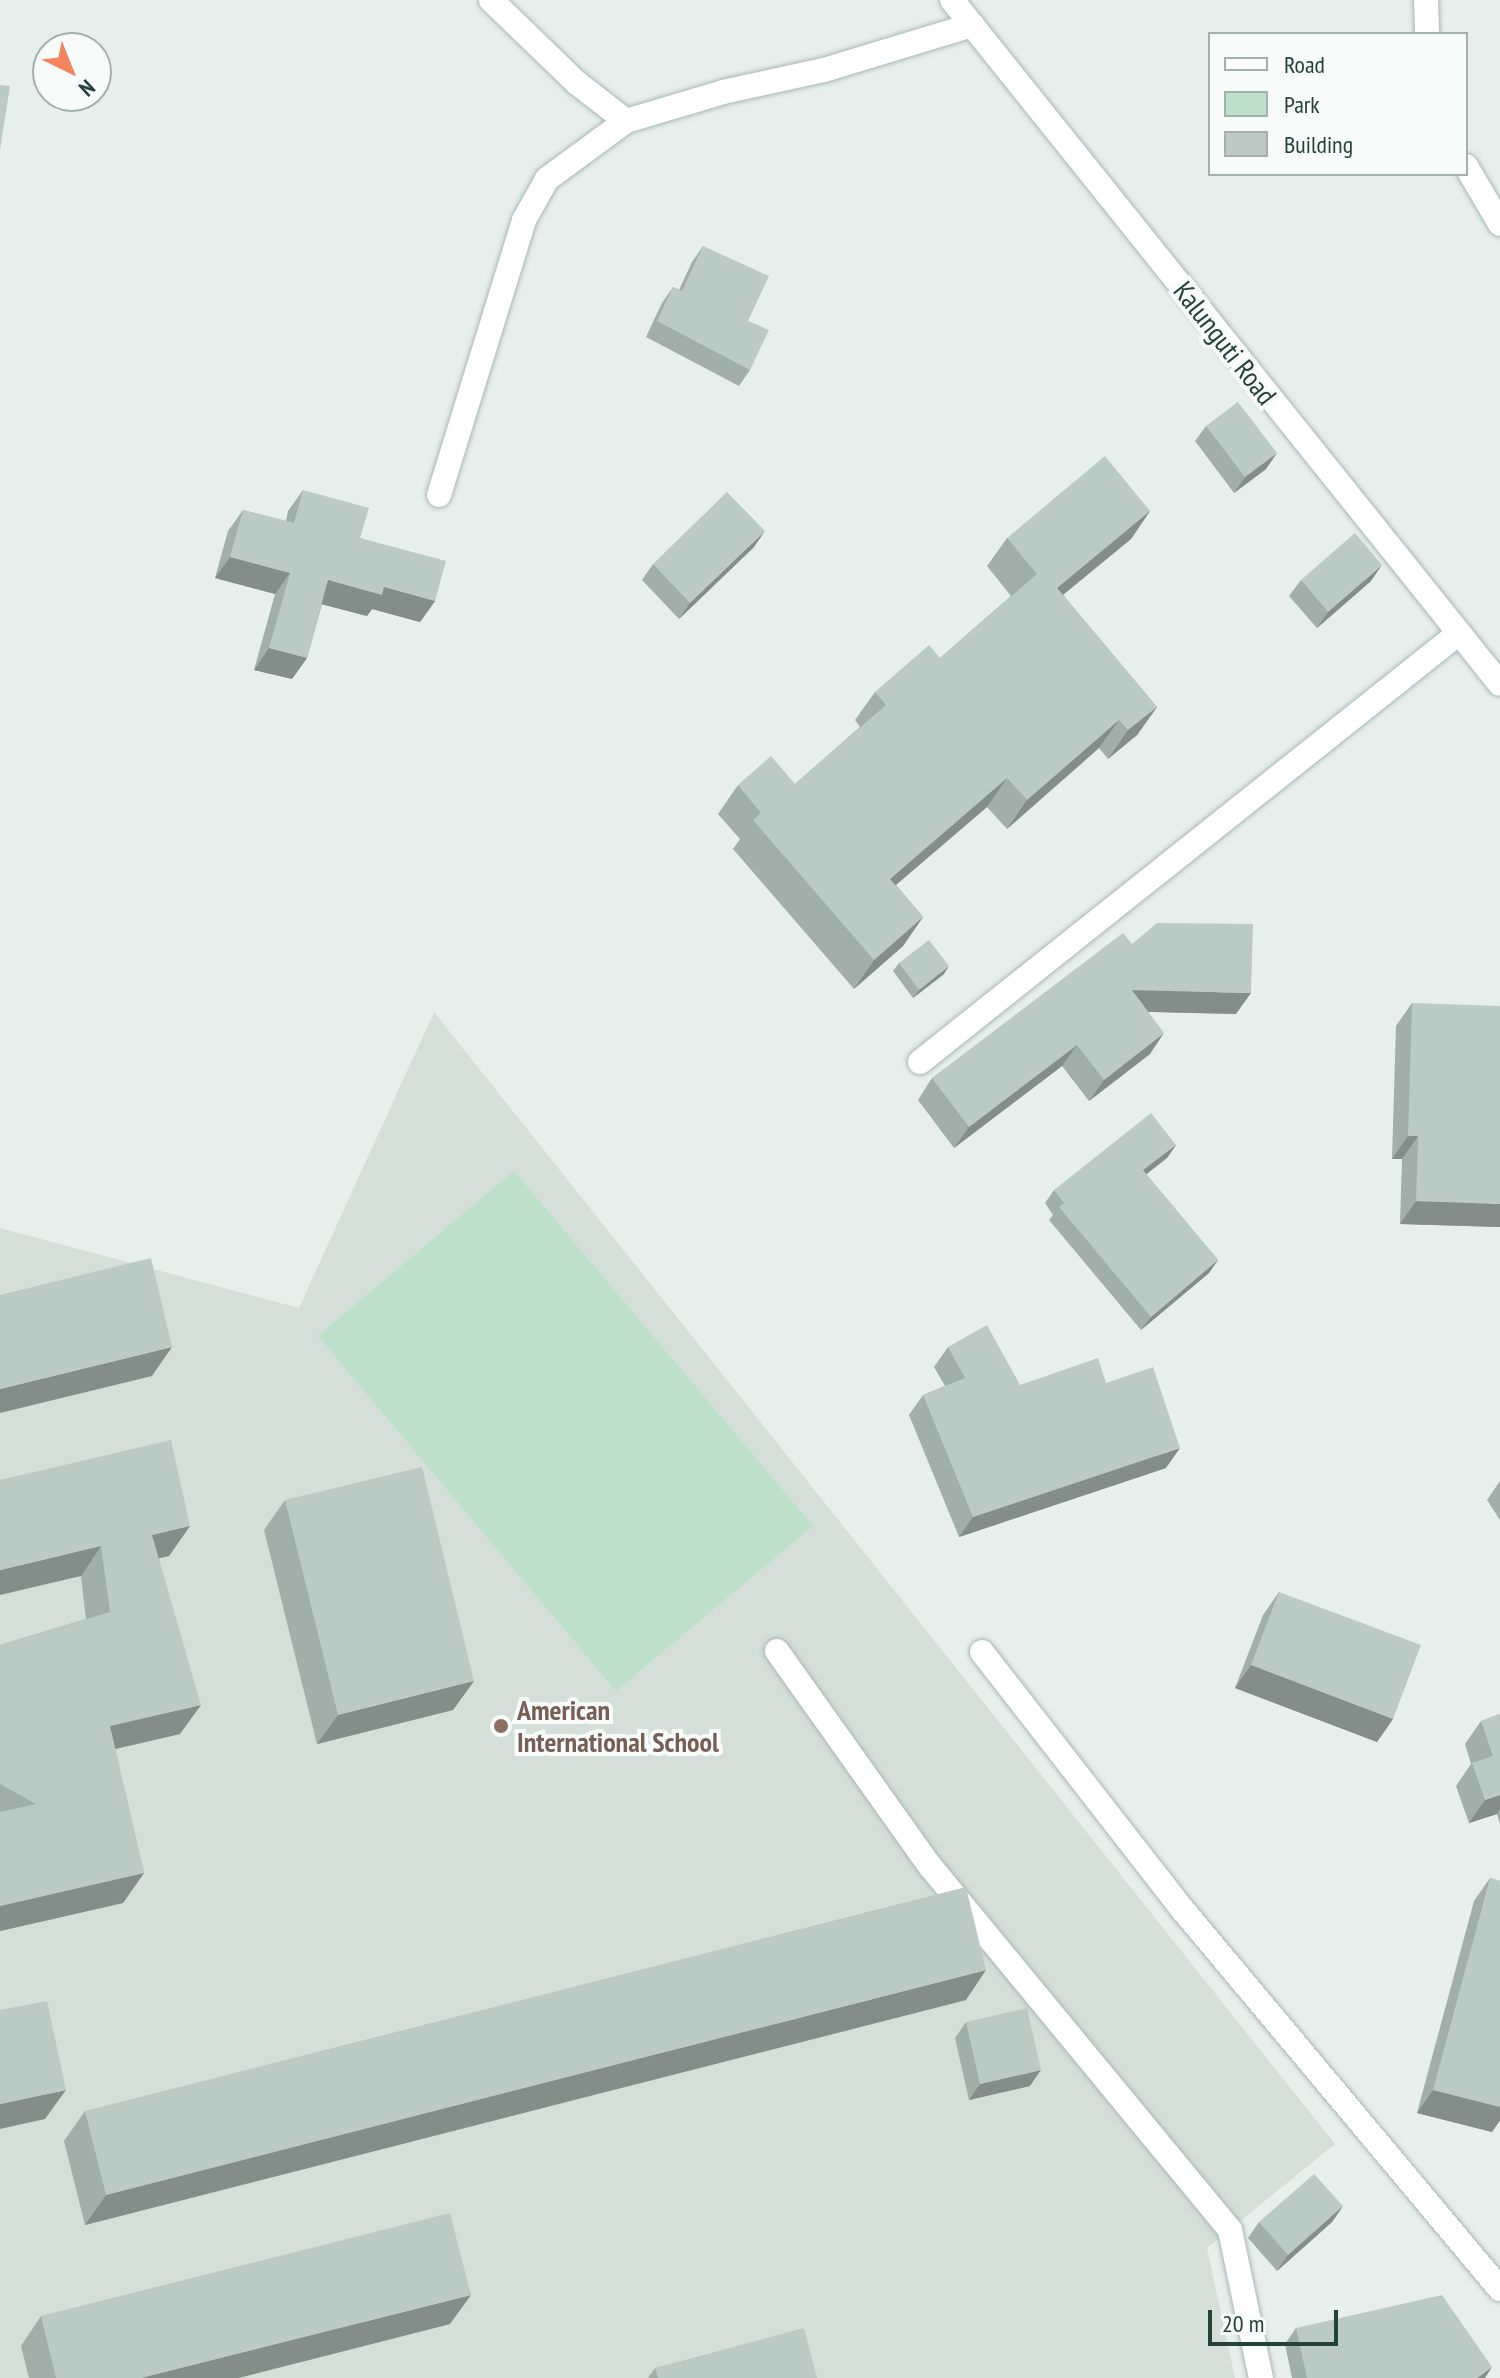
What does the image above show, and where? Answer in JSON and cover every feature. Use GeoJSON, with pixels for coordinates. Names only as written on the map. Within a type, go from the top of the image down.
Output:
{"type":"FeatureCollection","features":[{"type":"Feature","properties":{"kind":"street"},"geometry":{"type":"LineString","coordinates":[[491,0],[577,83],[626,121]]}},
{"type":"Feature","properties":{"kind":"street","name":"Kalunguti Road"},"geometry":{"type":"LineString","coordinates":[[952,0],[1500,684]]}},
{"type":"Feature","properties":{"kind":"street"},"geometry":{"type":"LineString","coordinates":[[1426,0],[1427,32]]}},
{"type":"Feature","properties":{"kind":"street"},"geometry":{"type":"LineString","coordinates":[[439,495],[524,220],[547,179],[626,121],[723,92],[824,70],[972,25]]}},
{"type":"Feature","properties":{"kind":"street"},"geometry":{"type":"LineString","coordinates":[[1468,169],[1500,224]]}},
{"type":"Feature","properties":{"kind":"street"},"geometry":{"type":"LineString","coordinates":[[920,1062],[1459,633]]}},
{"type":"Feature","properties":{"kind":"street"},"geometry":{"type":"LineString","coordinates":[[777,1651],[930,1866],[1230,2230],[1261,2378]]}},
{"type":"Feature","properties":{"kind":"street"},"geometry":{"type":"LineString","coordinates":[[982,1652],[1183,1910],[1500,2289]]}},
{"type":"Feature","properties":{"kind":"shaded area","name":"American International School"},"geometry":{"type":"Polygon","coordinates":[[[434,1012],[1335,2144],[1207,2248],[1235,2378],[0,2378],[0,1228],[299,1308],[434,1012]]]}},
{"type":"Feature","properties":{"kind":"green space"},"geometry":{"type":"Polygon","coordinates":[[[514,1171],[813,1526],[616,1691],[318,1336],[514,1171]]]}},
{"type":"Feature","properties":{"kind":"building"},"geometry":{"type":"Polygon","coordinates":[[[0,85],[10,86],[0,150],[0,85]]]}},
{"type":"Feature","properties":{"kind":"building"},"geometry":{"type":"Polygon","coordinates":[[[703,246],[769,276],[748,321],[769,330],[750,370],[657,321],[673,287],[682,291],[703,246]]]}},
{"type":"Feature","properties":{"kind":"building"},"geometry":{"type":"Polygon","coordinates":[[[1238,402],[1277,453],[1245,477],[1206,426],[1238,402]]]}},
{"type":"Feature","properties":{"kind":"building"},"geometry":{"type":"Polygon","coordinates":[[[1105,456],[1150,511],[1057,588],[1157,707],[1128,730],[1119,720],[1027,800],[1007,778],[890,879],[923,917],[874,960],[753,820],[761,813],[738,785],[771,756],[795,784],[886,705],[875,692],[929,645],[940,658],[1037,574],[1007,538],[1105,456]]]}},
{"type":"Feature","properties":{"kind":"building"},"geometry":{"type":"Polygon","coordinates":[[[303,490],[369,508],[360,538],[446,561],[435,601],[384,587],[382,595],[328,580],[307,658],[269,648],[290,573],[230,557],[243,510],[294,523],[303,490]]]}},
{"type":"Feature","properties":{"kind":"building"},"geometry":{"type":"Polygon","coordinates":[[[727,492],[765,531],[690,603],[653,564],[727,492]]]}},
{"type":"Feature","properties":{"kind":"building"},"geometry":{"type":"Polygon","coordinates":[[[1355,533],[1382,565],[1328,612],[1301,580],[1355,533]]]}},
{"type":"Feature","properties":{"kind":"building"},"geometry":{"type":"Polygon","coordinates":[[[1157,923],[1253,924],[1251,993],[1132,990],[1164,1033],[1104,1080],[1077,1045],[969,1127],[932,1078],[1123,933],[1132,944],[1157,923]]]}},
{"type":"Feature","properties":{"kind":"building"},"geometry":{"type":"Polygon","coordinates":[[[929,940],[949,966],[919,990],[899,963],[929,940]]]}},
{"type":"Feature","properties":{"kind":"building"},"geometry":{"type":"Polygon","coordinates":[[[1412,1003],[1500,1006],[1500,1204],[1416,1201],[1418,1136],[1408,1136],[1412,1003]]]}},
{"type":"Feature","properties":{"kind":"building"},"geometry":{"type":"Polygon","coordinates":[[[1151,1113],[1176,1145],[1143,1170],[1218,1260],[1151,1317],[1059,1207],[1064,1203],[1054,1190],[1151,1113]]]}},
{"type":"Feature","properties":{"kind":"building"},"geometry":{"type":"Polygon","coordinates":[[[151,1258],[172,1347],[0,1389],[0,1295],[151,1258]]]}},
{"type":"Feature","properties":{"kind":"building"},"geometry":{"type":"Polygon","coordinates":[[[987,1325],[1020,1385],[1098,1358],[1106,1383],[1153,1367],[1180,1448],[973,1517],[923,1395],[965,1378],[948,1347],[987,1325]]]}},
{"type":"Feature","properties":{"kind":"building"},"geometry":{"type":"Polygon","coordinates":[[[171,1440],[190,1526],[152,1535],[201,1705],[110,1726],[144,1873],[0,1906],[0,1812],[36,1804],[0,1784],[0,1645],[110,1612],[101,1546],[0,1570],[0,1480],[171,1440]]]}},
{"type":"Feature","properties":{"kind":"building"},"geometry":{"type":"Polygon","coordinates":[[[422,1467],[474,1681],[338,1715],[285,1500],[422,1467]]]}},
{"type":"Feature","properties":{"kind":"building"},"geometry":{"type":"Polygon","coordinates":[[[1279,1592],[1421,1645],[1393,1719],[1251,1665],[1279,1592]]]}},
{"type":"Feature","properties":{"kind":"building"},"geometry":{"type":"Polygon","coordinates":[[[1500,1714],[1500,1795],[1485,1800],[1472,1763],[1493,1756],[1481,1721],[1500,1714]]]}},
{"type":"Feature","properties":{"kind":"building"},"geometry":{"type":"Polygon","coordinates":[[[1490,1878],[1500,1881],[1500,2107],[1433,2090],[1490,1878]]]}},
{"type":"Feature","properties":{"kind":"building"},"geometry":{"type":"Polygon","coordinates":[[[966,1887],[986,1970],[106,2195],[85,2111],[966,1887]]]}},
{"type":"Feature","properties":{"kind":"building"},"geometry":{"type":"Polygon","coordinates":[[[47,2001],[66,2090],[0,2104],[0,2010],[47,2001]]]}},
{"type":"Feature","properties":{"kind":"building"},"geometry":{"type":"Polygon","coordinates":[[[1027,2008],[1041,2070],[980,2084],[966,2022],[1027,2008]]]}},
{"type":"Feature","properties":{"kind":"building"},"geometry":{"type":"Polygon","coordinates":[[[1314,2174],[1343,2206],[1288,2255],[1259,2222],[1314,2174]]]}},
{"type":"Feature","properties":{"kind":"building"},"geometry":{"type":"Polygon","coordinates":[[[450,2213],[471,2295],[141,2378],[56,2378],[41,2316],[450,2213]]]}},
{"type":"Feature","properties":{"kind":"building"},"geometry":{"type":"Polygon","coordinates":[[[1442,2295],[1492,2367],[1477,2378],[1307,2378],[1296,2328],[1442,2295]]]}},
{"type":"Feature","properties":{"kind":"building"},"geometry":{"type":"Polygon","coordinates":[[[804,2328],[817,2378],[658,2378],[655,2368],[804,2328]]]}},
{"type":"Feature","properties":{"kind":"place","name":"American International School"},"geometry":{"type":"Point","coordinates":[501,1726]}}]}
